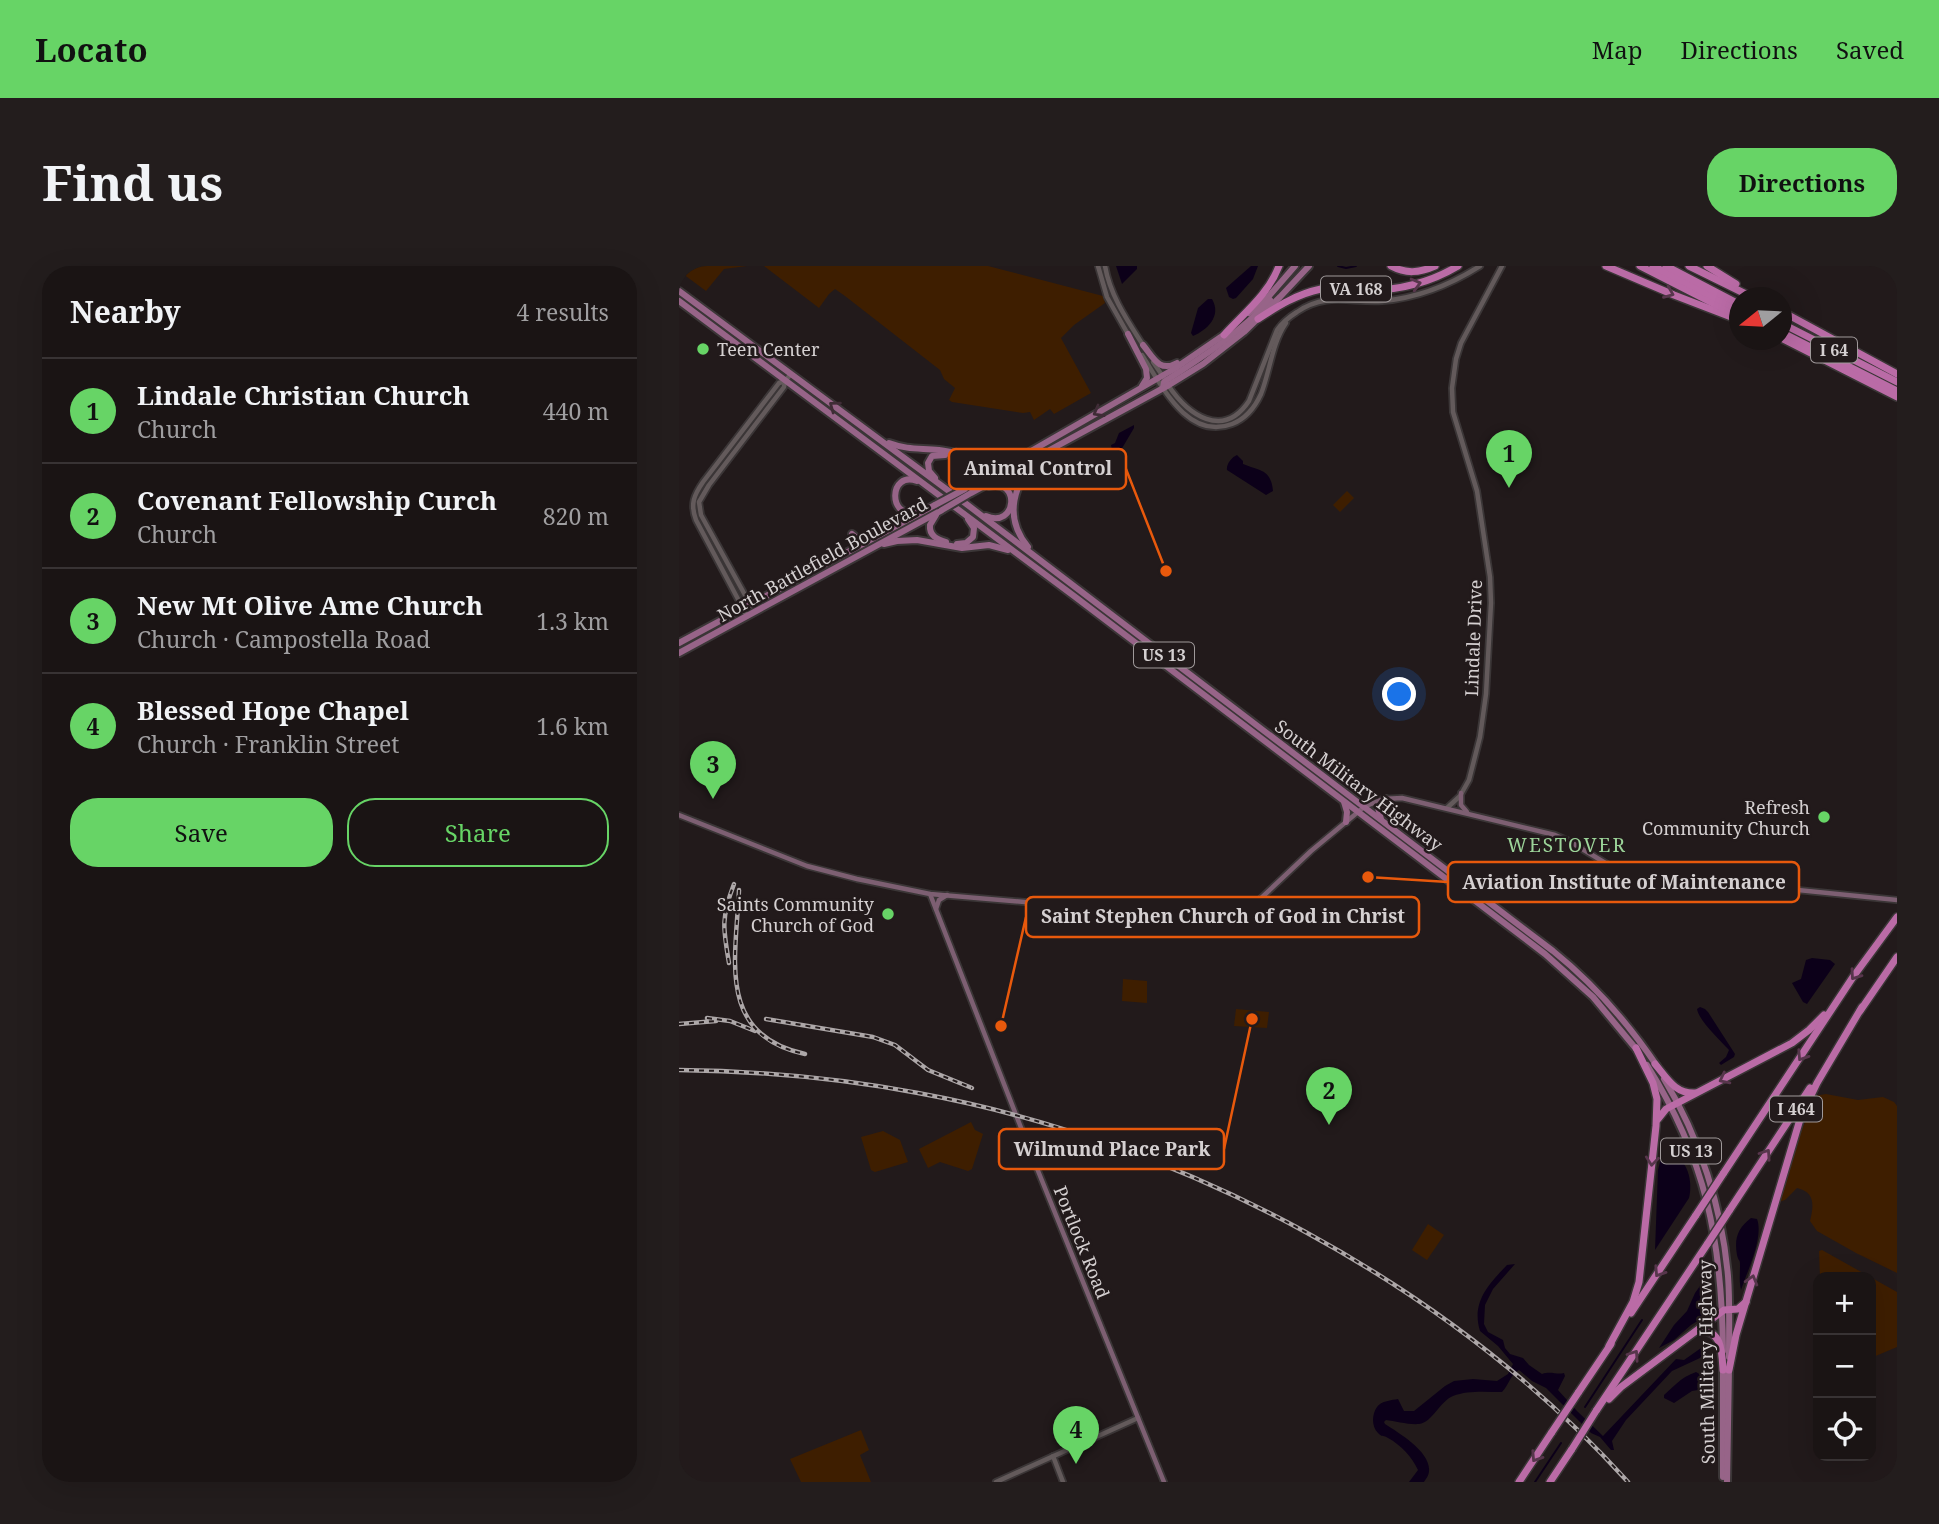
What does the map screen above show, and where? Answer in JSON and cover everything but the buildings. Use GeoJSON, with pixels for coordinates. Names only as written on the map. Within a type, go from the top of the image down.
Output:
{"type":"FeatureCollection","features":[{"type":"Feature","properties":{"kind":"highway"},"geometry":{"type":"LineString","coordinates":[[1224,335],[1261,297],[1279,266]]}},
{"type":"Feature","properties":{"kind":"highway"},"geometry":{"type":"LineString","coordinates":[[1391,266],[1402,271],[1416,272],[1435,266]]}},
{"type":"Feature","properties":{"kind":"highway","name":"VA 168"},"geometry":{"type":"LineString","coordinates":[[1258,319],[1288,300],[1312,291],[1338,288],[1400,288],[1424,282],[1458,266]]}},
{"type":"Feature","properties":{"kind":"highway"},"geometry":{"type":"LineString","coordinates":[[1640,266],[1729,313]]}},
{"type":"Feature","properties":{"kind":"highway"},"geometry":{"type":"LineString","coordinates":[[1653,266],[1729,305]]}},
{"type":"Feature","properties":{"kind":"highway"},"geometry":{"type":"LineString","coordinates":[[1666,266],[1729,297]]}},
{"type":"Feature","properties":{"kind":"highway"},"geometry":{"type":"LineString","coordinates":[[1672,266],[1729,297]]}},
{"type":"Feature","properties":{"kind":"highway"},"geometry":{"type":"LineString","coordinates":[[1689,266],[1733,287]]}},
{"type":"Feature","properties":{"kind":"highway"},"geometry":{"type":"LineString","coordinates":[[1707,266],[1739,287]]}},
{"type":"Feature","properties":{"kind":"highway"},"geometry":{"type":"LineString","coordinates":[[1610,267],[1674,295],[1729,314]]}},
{"type":"Feature","properties":{"kind":"highway"},"geometry":{"type":"LineString","coordinates":[[1792,317],[1897,374]]}},
{"type":"Feature","properties":{"kind":"highway","name":"I 64"},"geometry":{"type":"LineString","coordinates":[[1792,330],[1897,383]]}},
{"type":"Feature","properties":{"kind":"highway"},"geometry":{"type":"LineString","coordinates":[[1792,338],[1897,391]]}},
{"type":"Feature","properties":{"kind":"highway","name":"I 64"},"geometry":{"type":"LineString","coordinates":[[1792,344],[1897,397]]}},
{"type":"Feature","properties":{"kind":"highway","name":"I 464"},"geometry":{"type":"LineString","coordinates":[[1519,1482],[1839,999],[1897,917]]}},
{"type":"Feature","properties":{"kind":"highway","name":"I 464"},"geometry":{"type":"LineString","coordinates":[[1550,1482],[1897,957]]}},
{"type":"Feature","properties":{"kind":"highway"},"geometry":{"type":"LineString","coordinates":[[1656,1126],[1661,1113],[1674,1105],[1791,1043],[1809,1030],[1839,999]]}},
{"type":"Feature","properties":{"kind":"highway"},"geometry":{"type":"LineString","coordinates":[[1726,1370],[1801,1115],[1862,1007]]}},
{"type":"Feature","properties":{"kind":"highway"},"geometry":{"type":"LineString","coordinates":[[1609,1346],[1633,1302],[1639,1282],[1656,1126],[1655,1090],[1636,1048]]}},
{"type":"Feature","properties":{"kind":"highway"},"geometry":{"type":"LineString","coordinates":[[1655,1064],[1675,1088],[1689,1093],[1699,1092]]}},
{"type":"Feature","properties":{"kind":"highway"},"geometry":{"type":"LineString","coordinates":[[1596,1411],[1621,1387],[1695,1332],[1726,1310],[1741,1308],[1746,1302]]}},
{"type":"Feature","properties":{"kind":"highway"},"geometry":{"type":"LineString","coordinates":[[1695,1332],[1705,1330],[1716,1337],[1726,1370]]}},
{"type":"Feature","properties":{"kind":"main road","name":"North Battlefield Boulevard"},"geometry":{"type":"LineString","coordinates":[[679,643],[968,491],[1036,448],[1140,389],[1163,382],[1269,296],[1295,266]]}},
{"type":"Feature","properties":{"kind":"main road","name":"North Battlefield Boulevard"},"geometry":{"type":"LineString","coordinates":[[968,491],[980,488],[1071,438],[1163,382],[1212,358],[1258,319],[1309,266]]}},
{"type":"Feature","properties":{"kind":"main road"},"geometry":{"type":"LineString","coordinates":[[1163,382],[1229,338],[1262,308],[1285,279]]}},
{"type":"Feature","properties":{"kind":"main road","name":"South Military Highway"},"geometry":{"type":"LineString","coordinates":[[679,291],[1047,565],[1562,967],[1598,1002],[1636,1048],[1674,1105]]}},
{"type":"Feature","properties":{"kind":"main road","name":"South Military Highway"},"geometry":{"type":"LineString","coordinates":[[679,301],[1343,800],[1382,821],[1565,961],[1611,1006],[1655,1064],[1674,1105],[1709,1207],[1726,1310],[1725,1482]]}},
{"type":"Feature","properties":{"kind":"main road"},"geometry":{"type":"LineString","coordinates":[[1128,334],[1146,369],[1146,380],[1140,389]]}},
{"type":"Feature","properties":{"kind":"main road"},"geometry":{"type":"LineString","coordinates":[[1143,345],[1157,363],[1165,367],[1204,350]]}},
{"type":"Feature","properties":{"kind":"main road"},"geometry":{"type":"LineString","coordinates":[[876,437],[898,447],[936,450],[987,459],[1013,456],[1071,438]]}},
{"type":"Feature","properties":{"kind":"main road"},"geometry":{"type":"LineString","coordinates":[[1047,565],[1020,537],[1014,521],[1014,507],[1022,477],[1050,449]]}},
{"type":"Feature","properties":{"kind":"main road"},"geometry":{"type":"LineString","coordinates":[[949,491],[928,467],[929,459],[936,455],[971,460],[977,464],[980,471],[978,478],[968,491]]}},
{"type":"Feature","properties":{"kind":"main road"},"geometry":{"type":"LineString","coordinates":[[938,507],[905,513],[897,504],[896,489],[901,482],[910,479],[941,496]]}},
{"type":"Feature","properties":{"kind":"main road"},"geometry":{"type":"LineString","coordinates":[[965,503],[993,519],[1008,513],[1010,496],[1007,488],[999,484],[980,488]]}},
{"type":"Feature","properties":{"kind":"main road"},"geometry":{"type":"LineString","coordinates":[[938,507],[931,521],[931,533],[936,538],[961,544],[973,537],[974,528],[957,508]]}},
{"type":"Feature","properties":{"kind":"main road","name":"North Battlefield Boulevard"},"geometry":{"type":"LineString","coordinates":[[679,653],[869,549],[938,507]]}},
{"type":"Feature","properties":{"kind":"main road"},"geometry":{"type":"LineString","coordinates":[[849,552],[853,546],[852,534],[863,540],[878,536]]}},
{"type":"Feature","properties":{"kind":"main road"},"geometry":{"type":"LineString","coordinates":[[869,549],[897,541],[916,540],[962,548],[989,545],[1016,553]]}},
{"type":"Feature","properties":{"kind":"main road"},"geometry":{"type":"LineString","coordinates":[[1461,793],[1461,805],[1467,813]]}},
{"type":"Feature","properties":{"kind":"main road"},"geometry":{"type":"LineString","coordinates":[[1382,821],[1378,808],[1386,799]]}},
{"type":"Feature","properties":{"kind":"main road"},"geometry":{"type":"LineString","coordinates":[[679,814],[807,866],[930,894],[1226,915],[1244,910],[1258,901],[1361,809],[1386,799],[1407,799],[1555,835],[1612,867],[1629,872],[1897,900]]}},
{"type":"Feature","properties":{"kind":"main road"},"geometry":{"type":"LineString","coordinates":[[1343,800],[1347,811],[1346,822]]}},
{"type":"Feature","properties":{"kind":"main road","name":"Portlock Road"},"geometry":{"type":"LineString","coordinates":[[930,894],[1032,1156],[1164,1482]]}},
{"type":"Feature","properties":{"kind":"main road"},"geometry":{"type":"LineString","coordinates":[[936,910],[938,901],[947,895]]}},
{"type":"Feature","properties":{"kind":"street"},"geometry":{"type":"LineString","coordinates":[[1098,266],[1107,296],[1128,334],[1163,382],[1186,407],[1203,418],[1218,421],[1235,416],[1242,410],[1249,401],[1277,330],[1312,304],[1325,300],[1383,301],[1426,292],[1480,266]]}},
{"type":"Feature","properties":{"kind":"street"},"geometry":{"type":"LineString","coordinates":[[1105,266],[1113,293],[1163,382]]}},
{"type":"Feature","properties":{"kind":"street","name":"Lindale Drive"},"geometry":{"type":"LineString","coordinates":[[1447,808],[1461,793],[1472,769],[1482,727],[1491,594],[1477,491],[1453,412],[1452,388],[1460,346],[1502,266]]}},
{"type":"Feature","properties":{"kind":"street"},"geometry":{"type":"LineString","coordinates":[[747,606],[696,520],[692,505],[709,475],[779,383],[791,374]]}},
{"type":"Feature","properties":{"kind":"street"},"geometry":{"type":"LineString","coordinates":[[751,614],[699,507],[701,496],[784,387],[785,381]]}},
{"type":"Feature","properties":{"kind":"street"},"geometry":{"type":"LineString","coordinates":[[692,505],[705,523]]}},
{"type":"Feature","properties":{"kind":"street"},"geometry":{"type":"LineString","coordinates":[[996,1482],[1138,1418]]}},
{"type":"Feature","properties":{"kind":"street"},"geometry":{"type":"LineString","coordinates":[[1053,1456],[1063,1482]]}},
{"type":"Feature","properties":{"kind":"shaded area"},"geometry":{"type":"Polygon","coordinates":[[[679,266],[747,266],[724,269],[706,291],[679,271],[679,266]]]}},
{"type":"Feature","properties":{"kind":"shaded area"},"geometry":{"type":"Polygon","coordinates":[[[764,266],[988,266],[1103,296],[1105,303],[1061,338],[1091,393],[1054,414],[1050,409],[1034,420],[1030,412],[952,402],[949,400],[955,388],[944,379],[940,370],[845,296],[835,289],[819,308],[764,266]]]}},
{"type":"Feature","properties":{"kind":"shaded area"},"geometry":{"type":"Polygon","coordinates":[[[1116,266],[1137,266],[1137,269],[1122,284],[1116,266]]]}},
{"type":"Feature","properties":{"kind":"shaded area"},"geometry":{"type":"Polygon","coordinates":[[[1251,266],[1258,266],[1253,279],[1236,298],[1229,297],[1226,288],[1251,266]]]}},
{"type":"Feature","properties":{"kind":"shaded area"},"geometry":{"type":"Polygon","coordinates":[[[1208,299],[1212,299],[1215,305],[1214,317],[1208,326],[1193,336],[1191,333],[1198,308],[1208,299]]]}},
{"type":"Feature","properties":{"kind":"shaded area"},"geometry":{"type":"Polygon","coordinates":[[[1134,425],[1121,450],[1112,450],[1111,445],[1115,443],[1119,433],[1134,425]]]}},
{"type":"Feature","properties":{"kind":"shaded area"},"geometry":{"type":"Polygon","coordinates":[[[1237,455],[1243,464],[1270,478],[1273,491],[1266,495],[1227,470],[1227,465],[1237,455]]]}},
{"type":"Feature","properties":{"kind":"shaded area"},"geometry":{"type":"Polygon","coordinates":[[[1347,491],[1354,498],[1340,512],[1333,505],[1347,491]]]}},
{"type":"Feature","properties":{"kind":"shaded area"},"geometry":{"type":"Polygon","coordinates":[[[1806,960],[1830,960],[1835,964],[1807,1004],[1792,983],[1801,979],[1806,960]]]}},
{"type":"Feature","properties":{"kind":"shaded area"},"geometry":{"type":"Polygon","coordinates":[[[1123,979],[1147,981],[1147,1003],[1122,1001],[1123,979]]]}},
{"type":"Feature","properties":{"kind":"shaded area"},"geometry":{"type":"Polygon","coordinates":[[[1700,1007],[1708,1012],[1735,1054],[1721,1065],[1719,1063],[1729,1050],[1701,1019],[1697,1009],[1700,1007]]]}},
{"type":"Feature","properties":{"kind":"shaded area"},"geometry":{"type":"Polygon","coordinates":[[[1236,1009],[1269,1012],[1267,1028],[1234,1026],[1236,1009]]]}},
{"type":"Feature","properties":{"kind":"shaded area"},"geometry":{"type":"Polygon","coordinates":[[[1826,1094],[1858,1100],[1883,1097],[1897,1106],[1897,1273],[1817,1231],[1810,1221],[1812,1200],[1803,1190],[1797,1188],[1785,1200],[1779,1202],[1797,1140],[1814,1096],[1826,1094]]]}},
{"type":"Feature","properties":{"kind":"shaded area"},"geometry":{"type":"Polygon","coordinates":[[[971,1122],[975,1130],[983,1134],[972,1169],[968,1171],[940,1162],[928,1168],[919,1149],[971,1122]]]}},
{"type":"Feature","properties":{"kind":"shaded area"},"geometry":{"type":"Polygon","coordinates":[[[883,1131],[900,1140],[908,1162],[875,1172],[871,1170],[861,1137],[883,1131]]]}},
{"type":"Feature","properties":{"kind":"shaded area"},"geometry":{"type":"Polygon","coordinates":[[[1670,1154],[1685,1165],[1690,1192],[1689,1198],[1655,1250],[1658,1170],[1661,1158],[1670,1154]]]}},
{"type":"Feature","properties":{"kind":"shaded area"},"geometry":{"type":"Polygon","coordinates":[[[1751,1218],[1757,1219],[1758,1235],[1741,1290],[1737,1238],[1740,1230],[1751,1218]]]}},
{"type":"Feature","properties":{"kind":"shaded area"},"geometry":{"type":"Polygon","coordinates":[[[1428,1224],[1444,1235],[1427,1260],[1412,1250],[1428,1224]]]}},
{"type":"Feature","properties":{"kind":"shaded area"},"geometry":{"type":"Polygon","coordinates":[[[1822,1250],[1861,1272],[1820,1272],[1819,1251],[1822,1250]]]}},
{"type":"Feature","properties":{"kind":"shaded area"},"geometry":{"type":"Polygon","coordinates":[[[1515,1264],[1493,1289],[1485,1305],[1484,1324],[1488,1332],[1503,1340],[1510,1354],[1523,1358],[1542,1374],[1564,1373],[1558,1390],[1603,1436],[1676,1359],[1684,1360],[1701,1348],[1703,1354],[1672,1371],[1626,1420],[1612,1441],[1614,1450],[1600,1437],[1591,1433],[1546,1388],[1519,1370],[1502,1392],[1471,1392],[1453,1396],[1419,1424],[1386,1420],[1385,1424],[1420,1450],[1428,1464],[1429,1472],[1424,1482],[1409,1482],[1418,1470],[1402,1448],[1376,1430],[1373,1420],[1375,1410],[1381,1403],[1398,1399],[1404,1411],[1414,1411],[1454,1381],[1497,1381],[1508,1374],[1513,1364],[1498,1346],[1480,1331],[1478,1311],[1483,1294],[1494,1279],[1507,1265],[1515,1264]]]}},
{"type":"Feature","properties":{"kind":"shaded area"},"geometry":{"type":"Polygon","coordinates":[[[1707,1276],[1710,1277],[1711,1291],[1709,1314],[1659,1348],[1687,1311],[1707,1276]]]}},
{"type":"Feature","properties":{"kind":"shaded area"},"geometry":{"type":"Polygon","coordinates":[[[1876,1280],[1897,1292],[1897,1347],[1876,1356],[1876,1280]]]}},
{"type":"Feature","properties":{"kind":"shaded area"},"geometry":{"type":"Polygon","coordinates":[[[1696,1372],[1710,1380],[1710,1384],[1704,1389],[1692,1391],[1674,1403],[1664,1398],[1679,1382],[1696,1372]]]}},
{"type":"Feature","properties":{"kind":"shaded area"},"geometry":{"type":"Polygon","coordinates":[[[861,1430],[869,1450],[860,1455],[871,1482],[801,1482],[790,1459],[861,1430]]]}},
{"type":"Feature","properties":{"kind":"waterway"},"geometry":{"type":"LineString","coordinates":[[1338,266],[1356,266]]}},
{"type":"Feature","properties":{"kind":"waterway"},"geometry":{"type":"LineString","coordinates":[[1585,1407],[1642,1320]]}},
{"type":"Feature","properties":{"kind":"waterway"},"geometry":{"type":"LineString","coordinates":[[1535,1482],[1561,1443]]}},
{"type":"Feature","properties":{"kind":"railway"},"geometry":{"type":"LineString","coordinates":[[729,963],[724,923],[734,884]]}},
{"type":"Feature","properties":{"kind":"railway"},"geometry":{"type":"LineString","coordinates":[[739,890],[735,967],[737,990],[744,1012],[757,1030],[776,1044],[805,1054]]}},
{"type":"Feature","properties":{"kind":"railway"},"geometry":{"type":"LineString","coordinates":[[707,1018],[730,1021],[755,1031]]}},
{"type":"Feature","properties":{"kind":"railway"},"geometry":{"type":"LineString","coordinates":[[766,1019],[873,1037],[895,1045],[928,1070],[972,1088]]}},
{"type":"Feature","properties":{"kind":"railway"},"geometry":{"type":"LineString","coordinates":[[679,1024],[716,1021]]}},
{"type":"Feature","properties":{"kind":"railway"},"geometry":{"type":"LineString","coordinates":[[679,1070],[799,1076],[918,1093],[1016,1115],[1114,1146],[1211,1185],[1304,1231],[1394,1285],[1478,1344],[1557,1410],[1628,1482]]}},
{"type":"Feature","properties":{"kind":"place","name":"Teen Center"},"geometry":{"type":"Point","coordinates":[703,349]}},
{"type":"Feature","properties":{"kind":"place","name":"Lindale Christian Church"},"geometry":{"type":"Point","coordinates":[1509,488]}},
{"type":"Feature","properties":{"kind":"place","name":"Animal Control"},"geometry":{"type":"Point","coordinates":[1166,571]}},
{"type":"Feature","properties":{"kind":"place","name":"New Mt Olive Ame Church"},"geometry":{"type":"Point","coordinates":[713,799]}},
{"type":"Feature","properties":{"kind":"place","name":"Refresh Community Church"},"geometry":{"type":"Point","coordinates":[1824,817]}},
{"type":"Feature","properties":{"kind":"place","name":"Aviation Institute of Maintenance"},"geometry":{"type":"Point","coordinates":[1368,877]}},
{"type":"Feature","properties":{"kind":"place","name":"Saints Community Church of God"},"geometry":{"type":"Point","coordinates":[888,914]}},
{"type":"Feature","properties":{"kind":"place","name":"Wilmund Place Park"},"geometry":{"type":"Point","coordinates":[1252,1019]}},
{"type":"Feature","properties":{"kind":"place","name":"Saint Stephen Church of God in Christ"},"geometry":{"type":"Point","coordinates":[1001,1026]}},
{"type":"Feature","properties":{"kind":"place","name":"Covenant Fellowship Curch"},"geometry":{"type":"Point","coordinates":[1329,1125]}},
{"type":"Feature","properties":{"kind":"place","name":"Blessed Hope Chapel"},"geometry":{"type":"Point","coordinates":[1076,1464]}},
{"type":"Feature","properties":{"kind":"district","name":"WESTOVER"},"geometry":{"type":"Point","coordinates":[1567,845]}}]}
